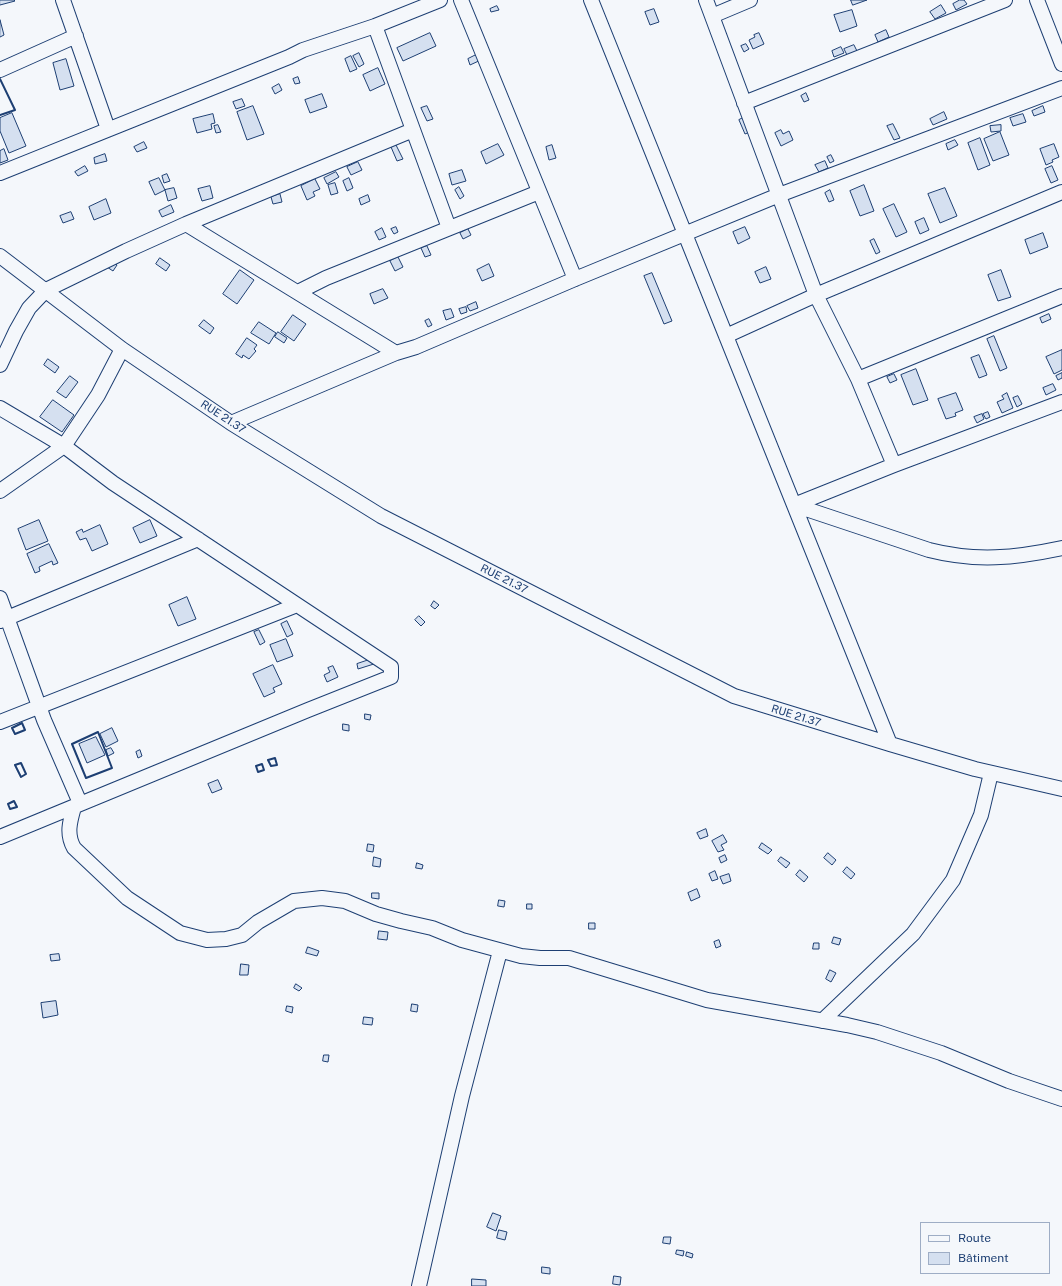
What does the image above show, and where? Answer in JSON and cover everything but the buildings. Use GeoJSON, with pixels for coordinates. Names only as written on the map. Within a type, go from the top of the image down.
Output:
{"type":"FeatureCollection","features":[{"type":"Feature","properties":{"kind":"street"},"geometry":{"type":"LineString","coordinates":[[64,0],[108,129]]}},
{"type":"Feature","properties":{"kind":"street"},"geometry":{"type":"LineString","coordinates":[[0,174],[303,50],[375,26],[440,0]]}},
{"type":"Feature","properties":{"kind":"street"},"geometry":{"type":"LineString","coordinates":[[461,0],[575,279]]}},
{"type":"Feature","properties":{"kind":"street"},"geometry":{"type":"LineString","coordinates":[[591,0],[890,744]]}},
{"type":"Feature","properties":{"kind":"street"},"geometry":{"type":"LineString","coordinates":[[706,0],[816,295],[858,379],[894,465]]}},
{"type":"Feature","properties":{"kind":"street"},"geometry":{"type":"LineString","coordinates":[[712,16],[750,0]]}},
{"type":"Feature","properties":{"kind":"street"},"geometry":{"type":"LineString","coordinates":[[744,103],[1005,0]]}},
{"type":"Feature","properties":{"kind":"street"},"geometry":{"type":"LineString","coordinates":[[1037,0],[1062,64]]}},
{"type":"Feature","properties":{"kind":"street"},"geometry":{"type":"LineString","coordinates":[[375,26],[449,228]]}},
{"type":"Feature","properties":{"kind":"street"},"geometry":{"type":"LineString","coordinates":[[0,70],[76,36]]}},
{"type":"Feature","properties":{"kind":"street"},"geometry":{"type":"LineString","coordinates":[[231,423],[396,353],[429,341],[779,195],[1062,88]]}},
{"type":"Feature","properties":{"kind":"street"},"geometry":{"type":"LineString","coordinates":[[0,365],[29,308],[46,290],[186,224],[413,130]]}},
{"type":"Feature","properties":{"kind":"street"},"geometry":{"type":"LineString","coordinates":[[298,292],[326,278],[539,192]]}},
{"type":"Feature","properties":{"kind":"street"},"geometry":{"type":"LineString","coordinates":[[726,336],[816,295],[1062,192]]}},
{"type":"Feature","properties":{"kind":"street"},"geometry":{"type":"LineString","coordinates":[[186,224],[396,353]]}},
{"type":"Feature","properties":{"kind":"street","name":"RUE 21.37"},"geometry":{"type":"LineString","coordinates":[[0,256],[122,349],[231,423],[381,516],[734,696],[890,744],[991,773],[1062,789]]}},
{"type":"Feature","properties":{"kind":"street"},"geometry":{"type":"LineString","coordinates":[[858,379],[1062,296]]}},
{"type":"Feature","properties":{"kind":"street"},"geometry":{"type":"LineString","coordinates":[[0,491],[64,446],[98,395],[122,349]]}},
{"type":"Feature","properties":{"kind":"street"},"geometry":{"type":"LineString","coordinates":[[794,505],[894,465],[1062,402]]}},
{"type":"Feature","properties":{"kind":"street"},"geometry":{"type":"LineString","coordinates":[[0,408],[64,446],[113,483],[391,667],[391,677],[0,837]]}},
{"type":"Feature","properties":{"kind":"street"},"geometry":{"type":"LineString","coordinates":[[794,505],[951,556],[980,558],[1017,556],[1062,548]]}},
{"type":"Feature","properties":{"kind":"street"},"geometry":{"type":"LineString","coordinates":[[4,620],[198,539]]}},
{"type":"Feature","properties":{"kind":"street"},"geometry":{"type":"LineString","coordinates":[[0,598],[4,620],[77,805],[68,833],[70,842],[74,848],[127,898],[180,933],[207,940],[226,939],[242,934],[258,922],[294,901],[322,898],[345,901],[376,914],[401,922],[432,928],[462,940],[520,956],[569,958],[707,1000],[848,1025],[877,1032],[941,1053],[1009,1082],[1062,1099]]}},
{"type":"Feature","properties":{"kind":"street"},"geometry":{"type":"LineString","coordinates":[[0,722],[39,708],[297,605]]}},
{"type":"Feature","properties":{"kind":"street"},"geometry":{"type":"LineString","coordinates":[[822,1021],[913,934],[953,880],[981,815],[991,773]]}},
{"type":"Feature","properties":{"kind":"street"},"geometry":{"type":"LineString","coordinates":[[419,1286],[462,1096],[500,950]]}},
{"type":"Feature","properties":{"kind":"wall"},"geometry":{"type":"LineString","coordinates":[[0,79],[15,110],[0,115]]}},
{"type":"Feature","properties":{"kind":"wall"},"geometry":{"type":"LineString","coordinates":[[22,723],[25,730],[15,734],[12,728],[22,723]]}},
{"type":"Feature","properties":{"kind":"wall"},"geometry":{"type":"LineString","coordinates":[[98,732],[112,768],[86,778],[72,744],[98,732]]}},
{"type":"Feature","properties":{"kind":"wall"},"geometry":{"type":"LineString","coordinates":[[275,758],[277,765],[271,766],[268,760],[275,758]]}},
{"type":"Feature","properties":{"kind":"wall"},"geometry":{"type":"LineString","coordinates":[[21,763],[26,774],[21,777],[15,765],[21,763]]}},
{"type":"Feature","properties":{"kind":"wall"},"geometry":{"type":"LineString","coordinates":[[262,764],[264,770],[258,772],[256,766],[262,764]]}},
{"type":"Feature","properties":{"kind":"wall"},"geometry":{"type":"LineString","coordinates":[[14,801],[17,807],[10,809],[8,804],[14,801]]}}]}
